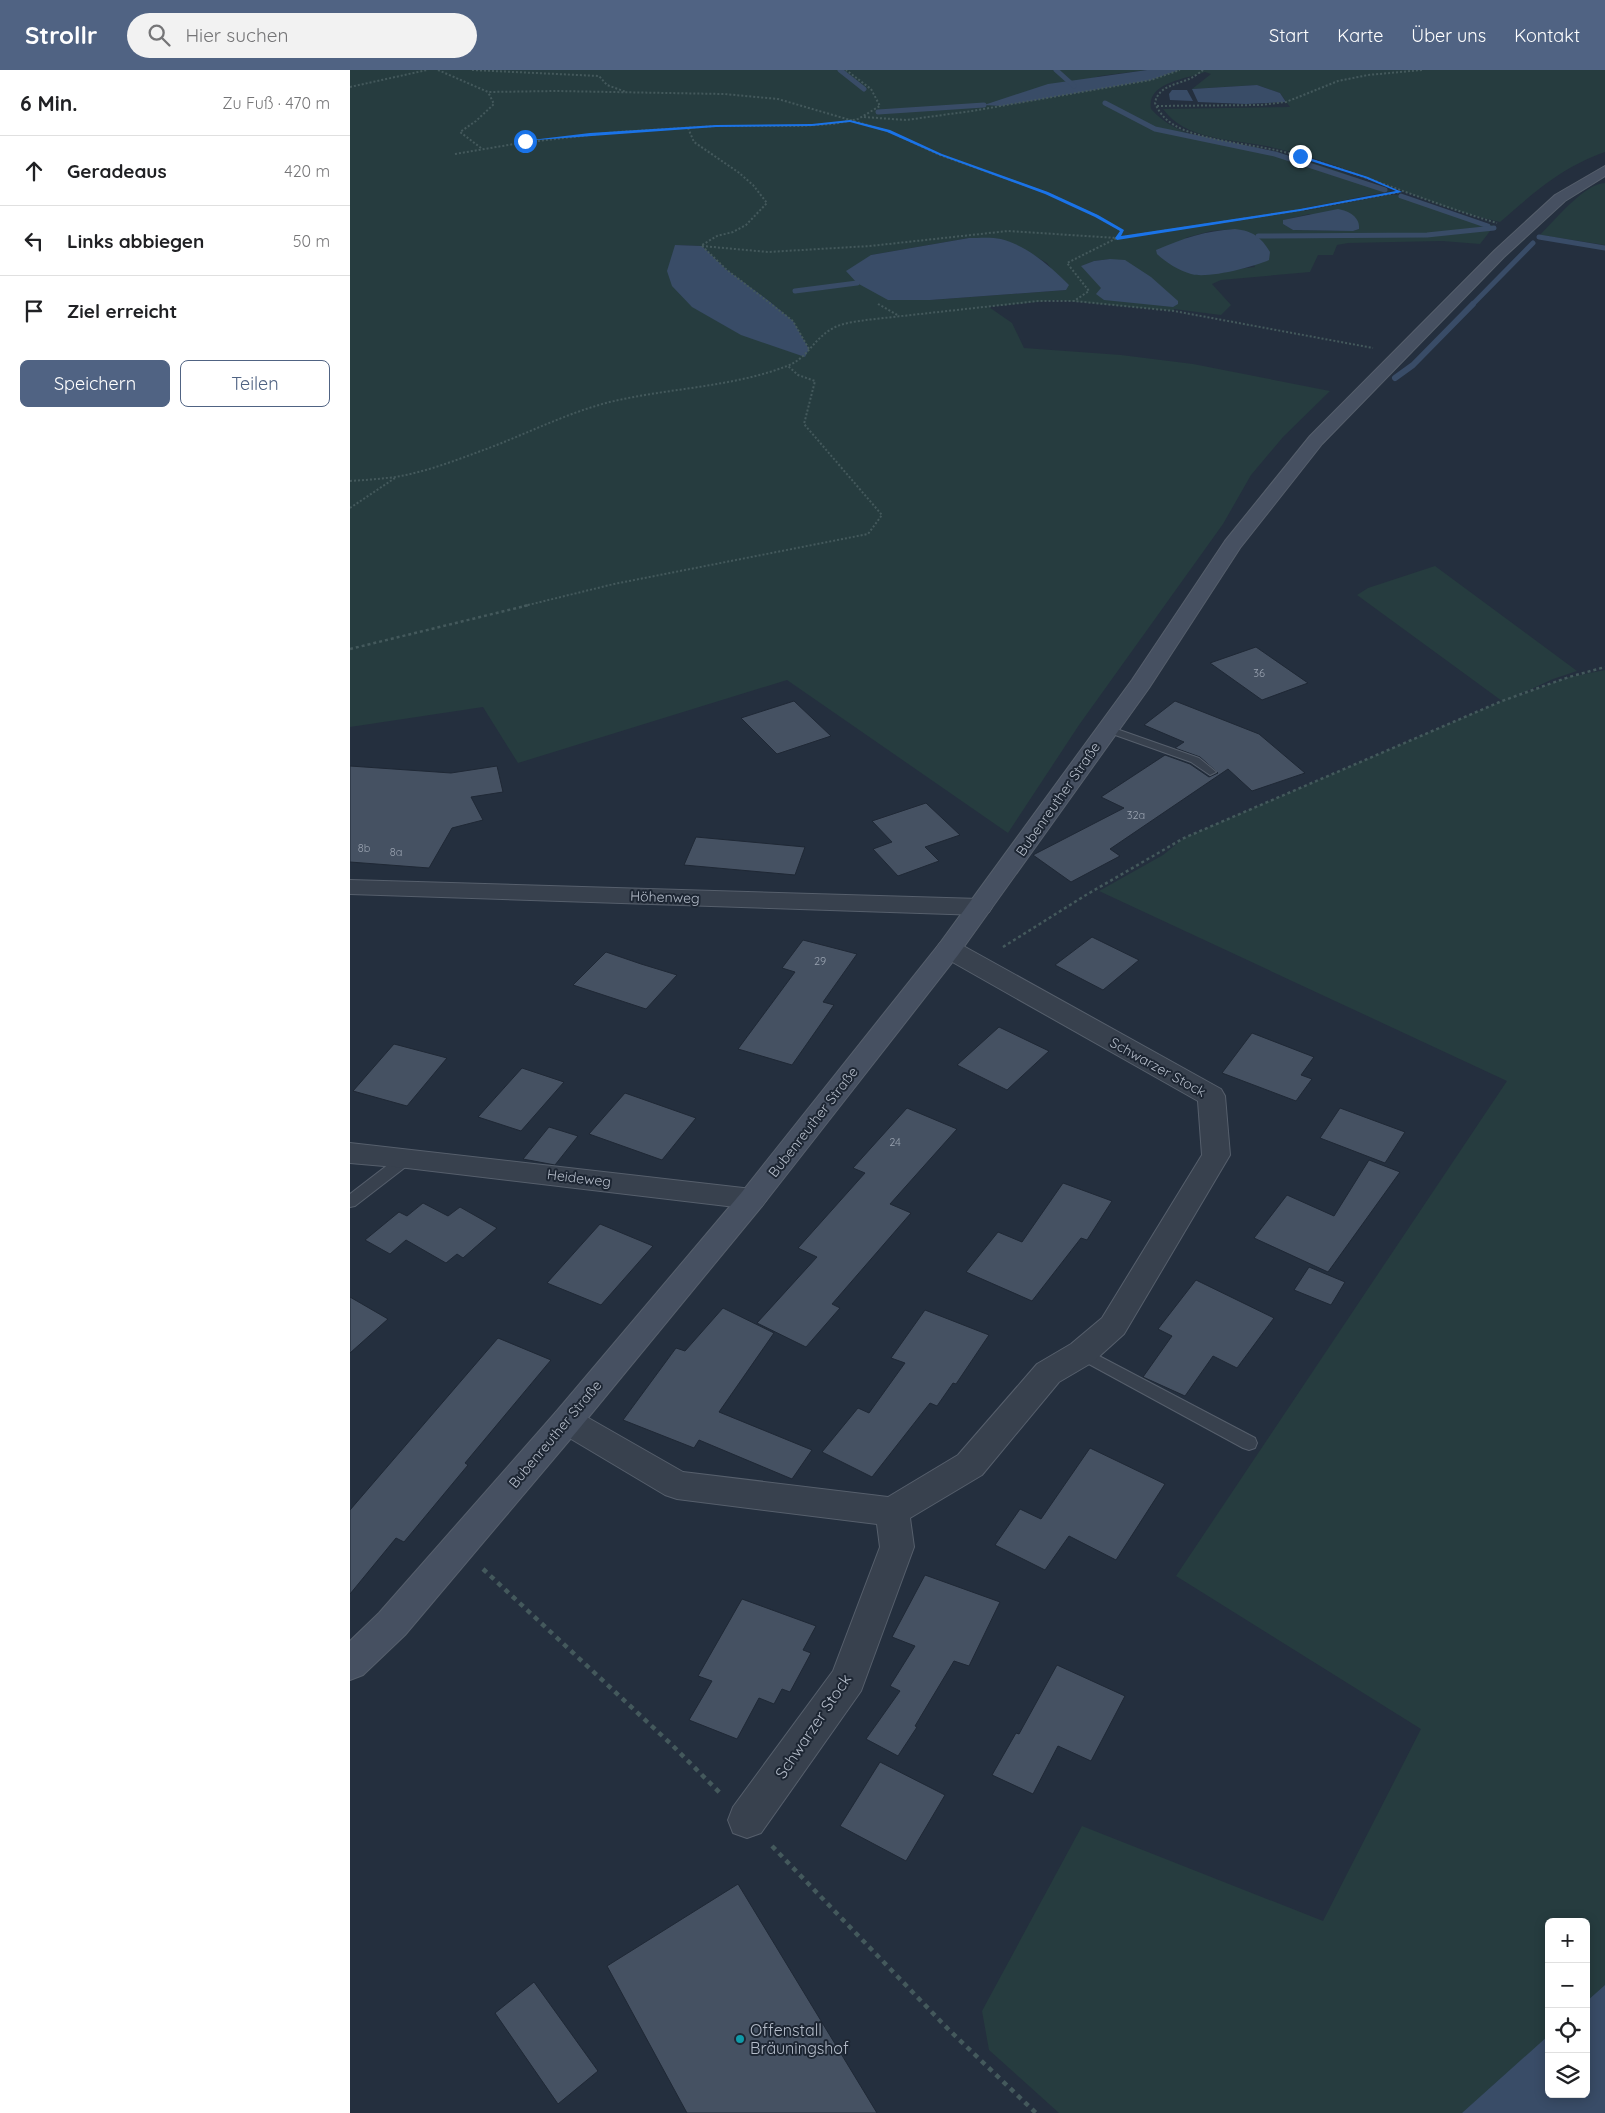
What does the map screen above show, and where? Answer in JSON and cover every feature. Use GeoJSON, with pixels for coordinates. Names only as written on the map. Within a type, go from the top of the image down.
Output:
{"type":"FeatureCollection","features":[{"type":"Feature","properties":{"kind":"street","name":"Bubenreuther Straße"},"geometry":{"type":"LineString","coordinates":[[350,1664],[392,1624],[567,1421],[752,1199],[980,908],[1108,729],[1232,545],[1316,440],[1499,254],[1560,198],[1605,170]]}},
{"type":"Feature","properties":{"kind":"street","name":"Höhenweg"},"geometry":{"type":"LineString","coordinates":[[350,887],[980,908]]}},
{"type":"Feature","properties":{"kind":"street","name":"Schwarzer Stock"},"geometry":{"type":"LineString","coordinates":[[747,1820],[848,1680],[897,1547],[892,1512],[970,1465],[1048,1372],[1082,1353],[1113,1326],[1216,1155],[1211,1096],[974,965],[949,949]]}},
{"type":"Feature","properties":{"kind":"street","name":"Heideweg"},"geometry":{"type":"LineString","coordinates":[[350,1153],[407,1158],[752,1199]]}},
{"type":"Feature","properties":{"kind":"street"},"geometry":{"type":"LineString","coordinates":[[567,1421],[677,1485],[892,1512]]}},
{"type":"Feature","properties":{"kind":"lane"},"geometry":{"type":"LineString","coordinates":[[1108,729],[1195,760],[1210,772]]}},
{"type":"Feature","properties":{"kind":"lane"},"geometry":{"type":"LineString","coordinates":[[350,1202],[407,1158]]}},
{"type":"Feature","properties":{"kind":"lane"},"geometry":{"type":"LineString","coordinates":[[1082,1353],[1249,1443]]}},
{"type":"Feature","properties":{"kind":"path"},"geometry":{"type":"LineString","coordinates":[[350,87],[427,70]]}},
{"type":"Feature","properties":{"kind":"path"},"geometry":{"type":"LineString","coordinates":[[438,70],[488,92],[556,91],[724,94],[778,99],[888,131],[940,155],[1047,193],[1097,216],[1122,231],[1117,238],[1068,263],[1089,291],[1074,301]]}},
{"type":"Feature","properties":{"kind":"path"},"geometry":{"type":"LineString","coordinates":[[472,70],[599,76],[607,85],[630,93]]}},
{"type":"Feature","properties":{"kind":"path"},"geometry":{"type":"LineString","coordinates":[[455,154],[525,141],[581,135],[688,128],[812,125],[850,121],[880,106],[877,96],[865,83],[846,70]]}},
{"type":"Feature","properties":{"kind":"path"},"geometry":{"type":"LineString","coordinates":[[863,116],[906,120],[972,111],[1151,80],[1180,70]]}},
{"type":"Feature","properties":{"kind":"path"},"geometry":{"type":"LineString","coordinates":[[1203,70],[1187,80],[1165,88],[1157,98],[1157,106],[1160,113],[1171,123],[1195,134],[1300,156],[1367,178],[1458,213],[1497,224]]}},
{"type":"Feature","properties":{"kind":"path"},"geometry":{"type":"LineString","coordinates":[[1157,106],[1261,105],[1286,102],[1338,80],[1422,70]]}},
{"type":"Feature","properties":{"kind":"path"},"geometry":{"type":"LineString","coordinates":[[481,148],[460,132],[476,121],[494,104],[488,92]]}},
{"type":"Feature","properties":{"kind":"path"},"geometry":{"type":"LineString","coordinates":[[688,128],[694,142],[738,172],[753,185],[766,203],[746,225],[733,232],[717,236],[702,246]]}},
{"type":"Feature","properties":{"kind":"path"},"geometry":{"type":"LineString","coordinates":[[702,246],[768,252],[870,246],[1008,231],[1117,238],[1300,210],[1400,192]]}},
{"type":"Feature","properties":{"kind":"path"},"geometry":{"type":"LineString","coordinates":[[702,246],[727,270],[793,321],[809,349]]}},
{"type":"Feature","properties":{"kind":"path"},"geometry":{"type":"LineString","coordinates":[[350,481],[395,478],[428,469],[489,448],[568,415],[607,403],[745,378],[788,366],[805,357],[809,349],[830,330],[847,324],[900,316],[1038,301],[1074,301],[1174,311],[1361,346]]}},
{"type":"Feature","properties":{"kind":"path"},"geometry":{"type":"LineString","coordinates":[[878,304],[900,316]]}},
{"type":"Feature","properties":{"kind":"path"},"geometry":{"type":"LineString","coordinates":[[350,649],[614,584],[868,534],[882,515],[804,424],[815,381],[798,375],[788,366]]}},
{"type":"Feature","properties":{"kind":"path"},"geometry":{"type":"LineString","coordinates":[[350,508],[395,478]]}},
{"type":"Feature","properties":{"kind":"path"},"geometry":{"type":"LineString","coordinates":[[974,965],[1184,838],[1502,701],[1569,677],[1605,667]]}},
{"type":"Feature","properties":{"kind":"green space"},"geometry":{"type":"Polygon","coordinates":[[[350,70],[1147,70],[1100,76],[1001,106],[1151,80],[1178,70],[1605,70],[1605,152],[1561,173],[1500,222],[1440,204],[1351,171],[1291,152],[1221,139],[1195,132],[1172,119],[1163,109],[1290,107],[1280,93],[1257,85],[1192,89],[1211,74],[1205,72],[1169,83],[1155,93],[1151,100],[1151,109],[1164,121],[1180,130],[1214,141],[1269,151],[1299,159],[1339,171],[1391,191],[1300,209],[1304,211],[1389,195],[1402,195],[1468,219],[1494,226],[1480,244],[1442,241],[1348,243],[1337,245],[1333,255],[1318,255],[1310,272],[1221,280],[1212,284],[1231,305],[1221,315],[1174,309],[1174,311],[1056,300],[989,307],[1012,323],[1024,348],[1121,355],[1193,364],[1330,391],[1283,437],[1251,475],[1223,524],[1079,725],[1008,833],[787,680],[518,763],[483,707],[350,727],[350,70]],[[1309,214],[1284,220],[1283,224],[1293,230],[1353,231],[1359,229],[1309,214]],[[1235,229],[1211,231],[1185,238],[1237,269],[1255,267],[1235,229]],[[969,238],[871,255],[888,300],[930,300],[1066,290],[1047,263],[1001,239],[969,238]],[[675,245],[809,349],[793,321],[727,270],[702,246],[675,245]],[[1110,259],[1094,261],[1082,266],[1102,288],[1104,300],[1110,259]]]}},
{"type":"Feature","properties":{"kind":"green space"},"geometry":{"type":"Polygon","coordinates":[[[1605,183],[1605,245],[1540,235],[1579,196],[1588,189],[1605,183]]]}},
{"type":"Feature","properties":{"kind":"green space"},"geometry":{"type":"Polygon","coordinates":[[[1435,566],[1577,671],[1553,679],[1514,697],[1569,677],[1605,670],[1605,2113],[1059,2113],[989,2050],[982,2011],[1082,1826],[1323,1921],[1421,1729],[1176,1576],[1507,1081],[1099,891],[1163,855],[1184,838],[1502,701],[1357,595],[1368,588],[1435,566]]]}},
{"type":"Feature","properties":{"kind":"water"},"geometry":{"type":"Polygon","coordinates":[[[1147,70],[1179,70],[1151,80],[1001,106],[984,105],[1048,84],[1147,70]]]}},
{"type":"Feature","properties":{"kind":"water"},"geometry":{"type":"Polygon","coordinates":[[[1257,85],[1280,93],[1286,102],[1246,104],[1198,102],[1192,89],[1257,85]]]}},
{"type":"Feature","properties":{"kind":"water"},"geometry":{"type":"Polygon","coordinates":[[[1172,90],[1187,90],[1193,101],[1170,100],[1169,94],[1172,90]]]}},
{"type":"Feature","properties":{"kind":"water"},"geometry":{"type":"Polygon","coordinates":[[[1338,209],[1353,215],[1358,221],[1359,229],[1353,231],[1293,230],[1283,224],[1283,220],[1338,209]]]}},
{"type":"Feature","properties":{"kind":"water"},"geometry":{"type":"Polygon","coordinates":[[[1235,229],[1252,233],[1260,239],[1270,252],[1269,260],[1230,272],[1198,275],[1178,268],[1157,254],[1156,250],[1185,239],[1214,231],[1235,229]]]}},
{"type":"Feature","properties":{"kind":"water"},"geometry":{"type":"Polygon","coordinates":[[[969,238],[997,238],[1011,242],[1047,264],[1069,285],[1066,290],[930,300],[888,300],[857,283],[846,271],[871,255],[969,238]]]}},
{"type":"Feature","properties":{"kind":"water"},"geometry":{"type":"Polygon","coordinates":[[[675,245],[702,246],[727,270],[793,321],[809,349],[805,357],[741,335],[692,307],[672,286],[667,271],[675,245]]]}},
{"type":"Feature","properties":{"kind":"water"},"geometry":{"type":"Polygon","coordinates":[[[1125,260],[1151,277],[1178,301],[1178,304],[1173,307],[1104,300],[1096,294],[1101,288],[1081,266],[1094,261],[1125,260]]]}},
{"type":"Feature","properties":{"kind":"water"},"geometry":{"type":"Polygon","coordinates":[[[1605,1985],[1605,2113],[1462,2113],[1545,2039],[1545,2098],[1590,2098],[1590,1998],[1605,1985]]]}},
{"type":"Feature","properties":{"kind":"building"},"geometry":{"type":"Polygon","coordinates":[[[1256,647],[1308,683],[1262,700],[1210,663],[1256,647]]]}},
{"type":"Feature","properties":{"kind":"building"},"geometry":{"type":"Polygon","coordinates":[[[794,701],[831,736],[777,754],[741,718],[794,701]]]}},
{"type":"Feature","properties":{"kind":"building"},"geometry":{"type":"Polygon","coordinates":[[[1175,701],[1259,734],[1305,773],[1252,791],[1228,769],[1110,849],[1120,856],[1071,882],[1033,855],[1124,808],[1101,797],[1165,755],[1190,764],[1209,777],[1218,773],[1200,757],[1175,748],[1184,742],[1144,725],[1175,701]]]}},
{"type":"Feature","properties":{"kind":"building"},"geometry":{"type":"Polygon","coordinates":[[[350,766],[451,773],[497,766],[503,792],[471,797],[483,820],[452,828],[429,868],[350,862],[350,766]]]}},
{"type":"Feature","properties":{"kind":"building"},"geometry":{"type":"Polygon","coordinates":[[[926,803],[960,835],[925,847],[939,861],[898,876],[873,849],[892,842],[872,821],[926,803]]]}},
{"type":"Feature","properties":{"kind":"building"},"geometry":{"type":"Polygon","coordinates":[[[696,837],[805,847],[795,875],[684,865],[696,837]]]}},
{"type":"Feature","properties":{"kind":"building"},"geometry":{"type":"Polygon","coordinates":[[[1092,937],[1139,960],[1103,990],[1055,965],[1092,937]]]}},
{"type":"Feature","properties":{"kind":"building"},"geometry":{"type":"Polygon","coordinates":[[[803,940],[857,954],[823,1002],[834,1005],[792,1065],[738,1049],[795,972],[782,968],[803,940]]]}},
{"type":"Feature","properties":{"kind":"building"},"geometry":{"type":"Polygon","coordinates":[[[606,952],[677,975],[646,1009],[573,985],[606,952]]]}},
{"type":"Feature","properties":{"kind":"building"},"geometry":{"type":"Polygon","coordinates":[[[999,1027],[1049,1051],[1007,1090],[957,1065],[999,1027]]]}},
{"type":"Feature","properties":{"kind":"building"},"geometry":{"type":"Polygon","coordinates":[[[1252,1033],[1314,1057],[1301,1075],[1312,1079],[1296,1101],[1222,1073],[1252,1033]]]}},
{"type":"Feature","properties":{"kind":"building"},"geometry":{"type":"Polygon","coordinates":[[[394,1044],[447,1058],[407,1106],[353,1091],[394,1044]]]}},
{"type":"Feature","properties":{"kind":"building"},"geometry":{"type":"Polygon","coordinates":[[[522,1068],[564,1082],[521,1131],[478,1117],[522,1068]]]}},
{"type":"Feature","properties":{"kind":"building"},"geometry":{"type":"Polygon","coordinates":[[[625,1093],[696,1118],[662,1160],[589,1134],[625,1093]]]}},
{"type":"Feature","properties":{"kind":"building"},"geometry":{"type":"Polygon","coordinates":[[[907,1108],[957,1129],[890,1204],[911,1213],[832,1304],[840,1308],[806,1347],[757,1323],[817,1257],[798,1248],[865,1173],[853,1168],[907,1108]]]}},
{"type":"Feature","properties":{"kind":"building"},"geometry":{"type":"Polygon","coordinates":[[[1340,1108],[1405,1132],[1385,1163],[1320,1138],[1340,1108]]]}},
{"type":"Feature","properties":{"kind":"building"},"geometry":{"type":"Polygon","coordinates":[[[549,1127],[578,1136],[555,1165],[523,1159],[549,1127]]]}},
{"type":"Feature","properties":{"kind":"building"},"geometry":{"type":"Polygon","coordinates":[[[1369,1160],[1400,1172],[1328,1272],[1254,1238],[1287,1195],[1334,1216],[1369,1160]]]}},
{"type":"Feature","properties":{"kind":"building"},"geometry":{"type":"Polygon","coordinates":[[[1063,1183],[1112,1201],[1087,1240],[1081,1238],[1032,1301],[966,1272],[998,1232],[1022,1242],[1063,1183]]]}},
{"type":"Feature","properties":{"kind":"building"},"geometry":{"type":"Polygon","coordinates":[[[423,1203],[448,1216],[460,1207],[497,1228],[463,1258],[457,1254],[446,1263],[406,1240],[390,1254],[365,1240],[399,1212],[407,1216],[423,1203]]]}},
{"type":"Feature","properties":{"kind":"building"},"geometry":{"type":"Polygon","coordinates":[[[600,1224],[653,1246],[601,1305],[547,1283],[600,1224]]]}},
{"type":"Feature","properties":{"kind":"building"},"geometry":{"type":"Polygon","coordinates":[[[1309,1267],[1345,1282],[1331,1305],[1294,1290],[1309,1267]]]}},
{"type":"Feature","properties":{"kind":"building"},"geometry":{"type":"Polygon","coordinates":[[[1196,1280],[1274,1318],[1237,1368],[1213,1356],[1185,1396],[1143,1377],[1172,1336],[1158,1329],[1196,1280]]]}},
{"type":"Feature","properties":{"kind":"building"},"geometry":{"type":"Polygon","coordinates":[[[350,1297],[388,1319],[350,1353],[350,1297]]]}},
{"type":"Feature","properties":{"kind":"building"},"geometry":{"type":"Polygon","coordinates":[[[723,1308],[774,1333],[719,1412],[812,1450],[792,1479],[699,1440],[694,1448],[623,1420],[676,1348],[685,1351],[723,1308]]]}},
{"type":"Feature","properties":{"kind":"building"},"geometry":{"type":"Polygon","coordinates":[[[925,1310],[989,1335],[956,1384],[953,1383],[937,1406],[930,1403],[872,1477],[822,1452],[858,1408],[869,1413],[905,1363],[891,1358],[925,1310]]]}},
{"type":"Feature","properties":{"kind":"building"},"geometry":{"type":"Polygon","coordinates":[[[498,1338],[551,1360],[465,1463],[468,1465],[404,1542],[396,1538],[350,1594],[350,1510],[498,1338]]]}},
{"type":"Feature","properties":{"kind":"building"},"geometry":{"type":"Polygon","coordinates":[[[1090,1448],[1165,1484],[1116,1560],[1069,1536],[1045,1570],[995,1545],[1020,1509],[1041,1519],[1090,1448]]]}},
{"type":"Feature","properties":{"kind":"building"},"geometry":{"type":"Polygon","coordinates":[[[925,1575],[1000,1602],[969,1666],[954,1661],[915,1726],[917,1727],[898,1756],[866,1739],[900,1691],[890,1686],[915,1646],[892,1637],[925,1575]]]}},
{"type":"Feature","properties":{"kind":"building"},"geometry":{"type":"Polygon","coordinates":[[[742,1599],[816,1626],[803,1650],[811,1653],[790,1692],[782,1689],[774,1704],[759,1698],[737,1739],[689,1720],[712,1681],[698,1676],[742,1599]]]}},
{"type":"Feature","properties":{"kind":"building"},"geometry":{"type":"Polygon","coordinates":[[[1057,1665],[1125,1696],[1091,1761],[1058,1746],[1033,1794],[992,1775],[1016,1733],[1019,1734],[1057,1665]]]}},
{"type":"Feature","properties":{"kind":"building"},"geometry":{"type":"Polygon","coordinates":[[[880,1762],[945,1795],[906,1861],[840,1826],[880,1762]]]}},
{"type":"Feature","properties":{"kind":"building","name":"Offenstall Bräuningshof"},"geometry":{"type":"Polygon","coordinates":[[[738,1884],[877,2113],[687,2113],[607,1966],[738,1884]]]}},
{"type":"Feature","properties":{"kind":"building"},"geometry":{"type":"Polygon","coordinates":[[[534,1982],[598,2071],[558,2104],[495,2013],[534,1982]]]}},
{"type":"Feature","properties":{"kind":"waterway"},"geometry":{"type":"LineString","coordinates":[[840,70],[864,89]]}},
{"type":"Feature","properties":{"kind":"waterway"},"geometry":{"type":"LineString","coordinates":[[1056,70],[1074,86]]}},
{"type":"Feature","properties":{"kind":"waterway"},"geometry":{"type":"LineString","coordinates":[[1105,103],[1155,129],[1275,154],[1385,190]]}},
{"type":"Feature","properties":{"kind":"waterway"},"geometry":{"type":"LineString","coordinates":[[878,112],[984,105]]}},
{"type":"Feature","properties":{"kind":"waterway"},"geometry":{"type":"LineString","coordinates":[[1401,196],[1488,226]]}},
{"type":"Feature","properties":{"kind":"waterway"},"geometry":{"type":"LineString","coordinates":[[1258,236],[1427,235],[1494,228]]}},
{"type":"Feature","properties":{"kind":"waterway"},"geometry":{"type":"LineString","coordinates":[[1539,237],[1605,248]]}},
{"type":"Feature","properties":{"kind":"waterway"},"geometry":{"type":"LineString","coordinates":[[1471,306],[1533,243]]}},
{"type":"Feature","properties":{"kind":"waterway"},"geometry":{"type":"LineString","coordinates":[[795,291],[857,283]]}},
{"type":"Feature","properties":{"kind":"waterway"},"geometry":{"type":"LineString","coordinates":[[1395,378],[1413,365],[1473,304]]}},
{"type":"Feature","properties":{"kind":"place","name":"Offenstall Bräuningshof"},"geometry":{"type":"Point","coordinates":[740,2039]}},
{"type":"Feature","properties":{"kind":"route"},"geometry":{"type":"LineString","coordinates":[[525,141],[590,134],[716,126],[812,125],[850,121],[888,131],[940,155],[1047,193],[1097,216],[1122,231],[1117,238],[1300,210],[1400,192],[1367,178],[1300,156]]}}]}
